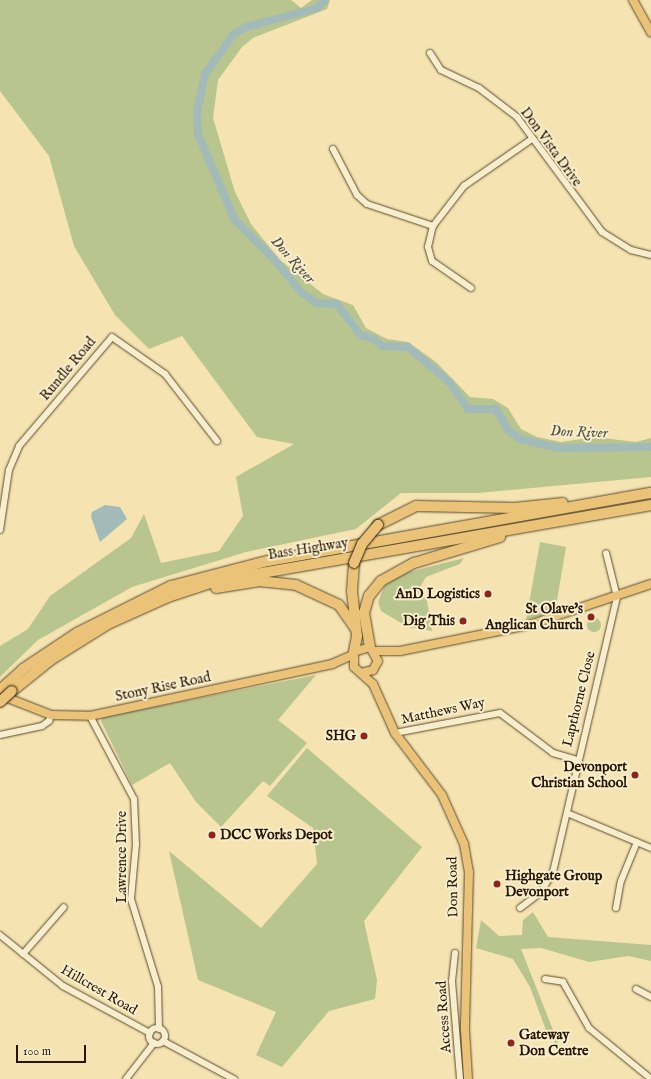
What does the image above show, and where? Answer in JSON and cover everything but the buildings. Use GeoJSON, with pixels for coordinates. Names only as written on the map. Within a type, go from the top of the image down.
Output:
{"type":"FeatureCollection","features":[{"type":"Feature","properties":{"kind":"highway"},"geometry":{"type":"LineString","coordinates":[[353,653],[356,629],[354,563],[362,544],[378,525],[416,506],[532,507],[649,494]]}},
{"type":"Feature","properties":{"kind":"highway","name":"Bass Highway"},"geometry":{"type":"LineString","coordinates":[[0,702],[6,688],[78,633],[171,586],[268,561],[649,494]]}},
{"type":"Feature","properties":{"kind":"highway","name":"Bass Highway"},"geometry":{"type":"LineString","coordinates":[[6,688],[65,650],[132,612],[182,592],[243,574],[651,505]]}},
{"type":"Feature","properties":{"kind":"highway"},"geometry":{"type":"LineString","coordinates":[[373,649],[364,621],[366,605],[376,586],[393,572],[481,542],[590,516]]}},
{"type":"Feature","properties":{"kind":"highway"},"geometry":{"type":"LineString","coordinates":[[132,612],[233,584],[271,581],[296,585],[330,599],[346,612],[356,629]]}},
{"type":"Feature","properties":{"kind":"main road"},"geometry":{"type":"LineString","coordinates":[[633,0],[651,32]]}},
{"type":"Feature","properties":{"kind":"main road"},"geometry":{"type":"LineString","coordinates":[[373,649],[400,650],[528,624],[651,584]]}},
{"type":"Feature","properties":{"kind":"main road","name":"Stony Rise Road"},"geometry":{"type":"LineString","coordinates":[[0,695],[51,714],[90,716],[332,664],[353,653],[373,649]]}},
{"type":"Feature","properties":{"kind":"main road","name":"Don Road"},"geometry":{"type":"LineString","coordinates":[[373,649],[377,664],[378,695]]}},
{"type":"Feature","properties":{"kind":"main road"},"geometry":{"type":"LineString","coordinates":[[361,673],[400,650]]}},
{"type":"Feature","properties":{"kind":"main road"},"geometry":{"type":"LineString","coordinates":[[353,653],[354,667]]}},
{"type":"Feature","properties":{"kind":"main road","name":"Stony Rise Road"},"geometry":{"type":"LineString","coordinates":[[332,664],[354,667]]}},
{"type":"Feature","properties":{"kind":"main road","name":"Don Road"},"geometry":{"type":"LineString","coordinates":[[354,667],[373,684],[395,733],[442,795],[464,844],[469,872],[465,1030],[468,1079]]}},
{"type":"Feature","properties":{"kind":"street","name":"Don Vista Drive"},"geometry":{"type":"LineString","coordinates":[[430,53],[441,70],[497,99],[532,139],[602,232],[632,250],[651,255]]}},
{"type":"Feature","properties":{"kind":"street"},"geometry":{"type":"LineString","coordinates":[[471,288],[432,261],[428,247],[433,226],[464,186],[532,139]]}},
{"type":"Feature","properties":{"kind":"street"},"geometry":{"type":"LineString","coordinates":[[333,149],[357,195],[367,204],[433,226]]}},
{"type":"Feature","properties":{"kind":"street","name":"Rundle Road"},"geometry":{"type":"LineString","coordinates":[[0,530],[9,470],[19,446],[112,337],[165,374],[217,441]]}},
{"type":"Feature","properties":{"kind":"street","name":"Lapthorne Close"},"geometry":{"type":"LineString","coordinates":[[520,908],[548,884],[567,813],[577,760],[617,596],[606,553]]}},
{"type":"Feature","properties":{"kind":"street","name":"Matthews Way"},"geometry":{"type":"LineString","coordinates":[[395,733],[500,713],[553,753],[577,760]]}},
{"type":"Feature","properties":{"kind":"street"},"geometry":{"type":"LineString","coordinates":[[0,735],[42,726],[49,721],[51,714]]}},
{"type":"Feature","properties":{"kind":"street","name":"Lawrence Drive"},"geometry":{"type":"LineString","coordinates":[[90,716],[134,799],[136,844],[131,899],[158,987],[159,1029],[165,1035],[163,1041]]}},
{"type":"Feature","properties":{"kind":"street"},"geometry":{"type":"LineString","coordinates":[[567,813],[651,848]]}},
{"type":"Feature","properties":{"kind":"street"},"geometry":{"type":"LineString","coordinates":[[616,908],[621,881],[637,842]]}},
{"type":"Feature","properties":{"kind":"street"},"geometry":{"type":"LineString","coordinates":[[23,954],[64,907]]}},
{"type":"Feature","properties":{"kind":"street","name":"Hillcrest Road"},"geometry":{"type":"LineString","coordinates":[[0,935],[63,986],[150,1033]]}},
{"type":"Feature","properties":{"kind":"street","name":"Access Road"},"geometry":{"type":"LineString","coordinates":[[455,954],[452,981],[460,1079]]}},
{"type":"Feature","properties":{"kind":"street"},"geometry":{"type":"LineString","coordinates":[[545,979],[563,982],[589,1028],[651,1079]]}},
{"type":"Feature","properties":{"kind":"street"},"geometry":{"type":"LineString","coordinates":[[636,989],[651,997]]}},
{"type":"Feature","properties":{"kind":"street"},"geometry":{"type":"LineString","coordinates":[[154,1043],[150,1033],[159,1029]]}},
{"type":"Feature","properties":{"kind":"street"},"geometry":{"type":"LineString","coordinates":[[126,1079],[154,1043],[163,1041],[234,1079]]}},
{"type":"Feature","properties":{"kind":"green space"},"geometry":{"type":"Polygon","coordinates":[[[0,0],[291,0],[301,8],[312,0],[330,0],[327,9],[253,38],[242,47],[218,80],[213,118],[235,192],[251,224],[280,260],[323,294],[353,305],[366,328],[387,339],[408,342],[436,362],[470,397],[493,399],[508,408],[521,429],[537,437],[561,442],[595,437],[636,442],[651,438],[651,477],[478,493],[401,493],[356,529],[246,552],[132,587],[38,640],[0,677],[0,646],[28,629],[50,596],[131,538],[144,514],[161,563],[219,551],[243,516],[236,477],[294,444],[257,437],[182,336],[149,349],[115,315],[74,246],[49,156],[0,91],[0,0]]]}},
{"type":"Feature","properties":{"kind":"green space"},"geometry":{"type":"Polygon","coordinates":[[[540,542],[566,547],[555,612],[526,620],[540,542]]]}},
{"type":"Feature","properties":{"kind":"green space"},"geometry":{"type":"Polygon","coordinates":[[[464,558],[460,564],[426,577],[419,589],[427,601],[432,631],[408,627],[381,611],[378,602],[385,585],[401,574],[464,558]]]}},
{"type":"Feature","properties":{"kind":"green space"},"geometry":{"type":"Polygon","coordinates":[[[591,618],[597,618],[601,622],[601,628],[597,632],[591,632],[587,628],[587,622],[591,618]]]}},
{"type":"Feature","properties":{"kind":"green space"},"geometry":{"type":"Polygon","coordinates":[[[316,675],[278,720],[307,743],[270,786],[263,781],[221,827],[196,802],[170,763],[132,785],[101,721],[103,717],[316,675]]]}},
{"type":"Feature","properties":{"kind":"green space"},"geometry":{"type":"Polygon","coordinates":[[[307,748],[422,847],[364,921],[377,980],[375,999],[329,1011],[282,1067],[256,1055],[276,1012],[198,980],[169,851],[261,928],[317,864],[313,828],[267,796],[307,748]]]}},
{"type":"Feature","properties":{"kind":"green space"},"geometry":{"type":"Polygon","coordinates":[[[533,912],[548,937],[651,945],[651,961],[628,956],[589,962],[541,948],[521,949],[561,1050],[547,1033],[530,987],[513,959],[476,948],[481,920],[499,936],[522,935],[523,920],[533,912]]]}},
{"type":"Feature","properties":{"kind":"water"},"geometry":{"type":"Polygon","coordinates":[[[105,505],[120,507],[127,519],[100,542],[91,517],[92,512],[105,505]]]}},
{"type":"Feature","properties":{"kind":"waterway","name":"Don River"},"geometry":{"type":"LineString","coordinates":[[325,0],[317,8],[246,27],[233,35],[205,74],[197,113],[198,134],[234,219],[274,259],[301,292],[317,303],[337,304],[360,335],[374,339],[382,346],[408,347],[450,383],[468,409],[496,409],[508,430],[520,439],[558,448],[651,447]]}},
{"type":"Feature","properties":{"kind":"place","name":"AnD Logistics"},"geometry":{"type":"Point","coordinates":[488,594]}},
{"type":"Feature","properties":{"kind":"place","name":"St Olave's Anglican Church"},"geometry":{"type":"Point","coordinates":[591,617]}},
{"type":"Feature","properties":{"kind":"place","name":"Dig This"},"geometry":{"type":"Point","coordinates":[463,621]}},
{"type":"Feature","properties":{"kind":"place","name":"SHG"},"geometry":{"type":"Point","coordinates":[364,736]}},
{"type":"Feature","properties":{"kind":"place","name":"Devonport Christian School"},"geometry":{"type":"Point","coordinates":[635,775]}},
{"type":"Feature","properties":{"kind":"place","name":"DCC Works Depot"},"geometry":{"type":"Point","coordinates":[212,835]}},
{"type":"Feature","properties":{"kind":"place","name":"Highgate Group Devonport"},"geometry":{"type":"Point","coordinates":[497,884]}},
{"type":"Feature","properties":{"kind":"place","name":"Gateway Don Centre"},"geometry":{"type":"Point","coordinates":[511,1043]}}]}
